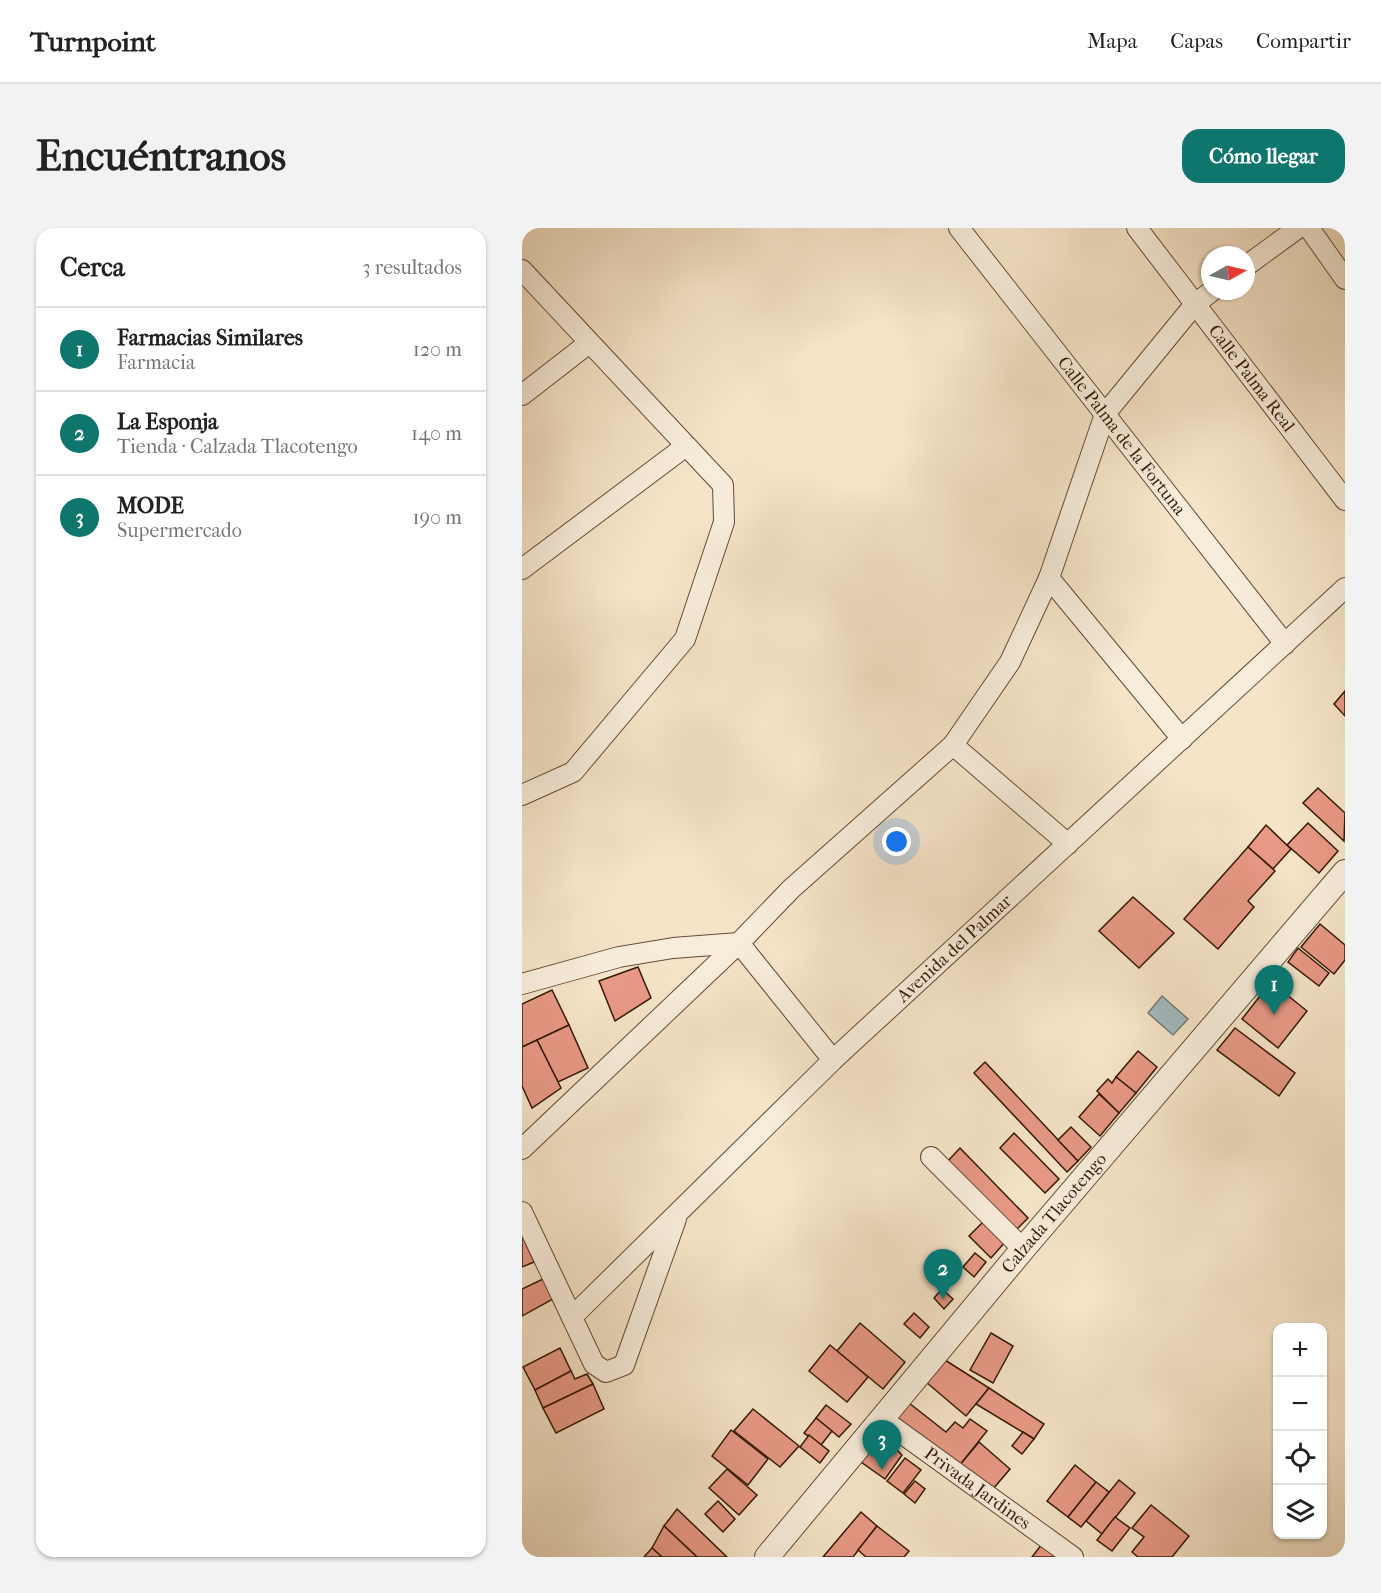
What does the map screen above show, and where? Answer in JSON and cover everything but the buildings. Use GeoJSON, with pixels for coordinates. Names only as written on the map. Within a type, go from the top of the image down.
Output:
{"type":"FeatureCollection","features":[{"type":"Feature","properties":{"kind":"street","name":"Calle Palma de la Fortuna"},"geometry":{"type":"LineString","coordinates":[[959,228],[1285,644]]}},
{"type":"Feature","properties":{"kind":"street","name":"Calle Palma Real"},"geometry":{"type":"LineString","coordinates":[[1137,228],[1345,500]]}},
{"type":"Feature","properties":{"kind":"street"},"geometry":{"type":"LineString","coordinates":[[1255,259],[1298,228]]}},
{"type":"Feature","properties":{"kind":"street"},"geometry":{"type":"LineString","coordinates":[[1309,228],[1345,279]]}},
{"type":"Feature","properties":{"kind":"street"},"geometry":{"type":"LineString","coordinates":[[522,270],[723,485],[724,522],[686,639],[573,772],[522,795]]}},
{"type":"Feature","properties":{"kind":"street"},"geometry":{"type":"LineString","coordinates":[[522,1149],[739,944],[791,889],[953,745],[1010,662],[1049,578],[1105,414],[1201,299]]}},
{"type":"Feature","properties":{"kind":"street"},"geometry":{"type":"LineString","coordinates":[[522,395],[590,343]]}},
{"type":"Feature","properties":{"kind":"street"},"geometry":{"type":"LineString","coordinates":[[522,569],[687,446]]}},
{"type":"Feature","properties":{"kind":"street"},"geometry":{"type":"LineString","coordinates":[[1049,578],[1182,739]]}},
{"type":"Feature","properties":{"kind":"street","name":"Avenida del Palmar"},"geometry":{"type":"LineString","coordinates":[[572,1317],[833,1060],[1345,588]]}},
{"type":"Feature","properties":{"kind":"street"},"geometry":{"type":"LineString","coordinates":[[953,745],[1068,844]]}},
{"type":"Feature","properties":{"kind":"street","name":"Calzada Tlacotengo"},"geometry":{"type":"LineString","coordinates":[[771,1556],[1023,1249],[1345,872]]}},
{"type":"Feature","properties":{"kind":"street"},"geometry":{"type":"LineString","coordinates":[[522,984],[619,957],[673,948],[739,944]]}},
{"type":"Feature","properties":{"kind":"street"},"geometry":{"type":"LineString","coordinates":[[739,944],[833,1060]]}},
{"type":"Feature","properties":{"kind":"street"},"geometry":{"type":"LineString","coordinates":[[931,1156],[1023,1249]]}},
{"type":"Feature","properties":{"kind":"street"},"geometry":{"type":"LineString","coordinates":[[522,1212],[594,1364],[606,1372],[624,1365],[678,1213]]}},
{"type":"Feature","properties":{"kind":"street","name":"Privada Jardines"},"geometry":{"type":"LineString","coordinates":[[882,1419],[1073,1557]]}},
{"type":"Feature","properties":{"kind":"water"},"geometry":{"type":"Polygon","coordinates":[[[1162,996],[1188,1019],[1173,1035],[1148,1013],[1162,996]]]}},
{"type":"Feature","properties":{"kind":"place","name":"Farmacias Similares"},"geometry":{"type":"Point","coordinates":[1274,1015]}},
{"type":"Feature","properties":{"kind":"place","name":"La Esponja"},"geometry":{"type":"Point","coordinates":[943,1299]}},
{"type":"Feature","properties":{"kind":"place","name":"MODE"},"geometry":{"type":"Point","coordinates":[882,1470]}}]}
